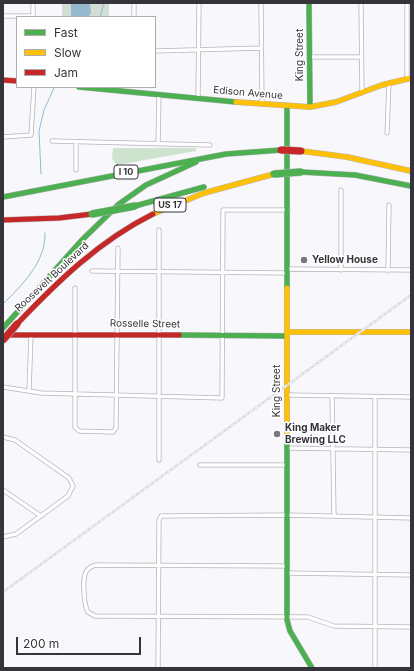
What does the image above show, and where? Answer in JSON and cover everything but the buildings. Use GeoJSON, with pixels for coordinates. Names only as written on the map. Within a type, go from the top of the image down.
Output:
{"type":"FeatureCollection","features":[{"type":"Feature","properties":{"kind":"main road","name":"King Street"},"geometry":{"type":"LineString","coordinates":[[309,3],[310,107]]}},
{"type":"Feature","properties":{"kind":"main road","name":"Edison Avenue"},"geometry":{"type":"LineString","coordinates":[[106,88],[133,89],[159,95],[310,107],[336,102],[388,83],[409,79]]}},
{"type":"Feature","properties":{"kind":"main road"},"geometry":{"type":"LineString","coordinates":[[3,80],[16,81]]}},
{"type":"Feature","properties":{"kind":"main road","name":"King Street"},"geometry":{"type":"LineString","coordinates":[[287,106],[287,616],[290,631],[312,668]]}},
{"type":"Feature","properties":{"kind":"main road","name":"I 10"},"geometry":{"type":"LineString","coordinates":[[3,197],[238,152],[281,150],[301,151],[352,158],[411,171]]}},
{"type":"Feature","properties":{"kind":"main road","name":"Roosevelt Boulevard"},"geometry":{"type":"LineString","coordinates":[[5,326],[82,240],[119,204],[151,183],[211,156]]}},
{"type":"Feature","properties":{"kind":"main road"},"geometry":{"type":"LineString","coordinates":[[3,220],[59,218],[92,214],[135,206],[230,181],[274,174],[301,172],[355,175],[411,186]]}},
{"type":"Feature","properties":{"kind":"main road","name":"Roosevelt Boulevard"},"geometry":{"type":"LineString","coordinates":[[3,340],[17,324],[79,264],[98,248],[134,224],[167,207],[202,192],[274,174]]}},
{"type":"Feature","properties":{"kind":"main road"},"geometry":{"type":"LineString","coordinates":[[3,193],[40,189]]}},
{"type":"Feature","properties":{"kind":"main road","name":"Rosselle Street"},"geometry":{"type":"LineString","coordinates":[[3,335],[221,335],[411,332]]}},
{"type":"Feature","properties":{"kind":"street"},"geometry":{"type":"LineString","coordinates":[[3,16],[33,16],[33,3]]}},
{"type":"Feature","properties":{"kind":"street"},"geometry":{"type":"LineString","coordinates":[[134,3],[134,16]]}},
{"type":"Feature","properties":{"kind":"street"},"geometry":{"type":"LineString","coordinates":[[198,98],[199,3]]}},
{"type":"Feature","properties":{"kind":"street"},"geometry":{"type":"LineString","coordinates":[[261,3],[262,104]]}},
{"type":"Feature","properties":{"kind":"street"},"geometry":{"type":"LineString","coordinates":[[360,3],[362,93]]}},
{"type":"Feature","properties":{"kind":"street"},"geometry":{"type":"LineString","coordinates":[[407,3],[409,79]]}},
{"type":"Feature","properties":{"kind":"street"},"geometry":{"type":"LineString","coordinates":[[156,51],[261,48]]}},
{"type":"Feature","properties":{"kind":"street"},"geometry":{"type":"LineString","coordinates":[[310,57],[361,57]]}},
{"type":"Feature","properties":{"kind":"street"},"geometry":{"type":"LineString","coordinates":[[387,133],[388,83]]}},
{"type":"Feature","properties":{"kind":"street"},"geometry":{"type":"LineString","coordinates":[[3,137],[31,135],[34,88]]}},
{"type":"Feature","properties":{"kind":"street"},"geometry":{"type":"LineString","coordinates":[[158,144],[159,95]]}},
{"type":"Feature","properties":{"kind":"street"},"geometry":{"type":"LineString","coordinates":[[52,141],[210,145]]}},
{"type":"Feature","properties":{"kind":"street"},"geometry":{"type":"LineString","coordinates":[[76,142],[76,170]]}},
{"type":"Feature","properties":{"kind":"street"},"geometry":{"type":"LineString","coordinates":[[341,190],[341,270]]}},
{"type":"Feature","properties":{"kind":"street"},"geometry":{"type":"LineString","coordinates":[[388,271],[389,205]]}},
{"type":"Feature","properties":{"kind":"street"},"geometry":{"type":"LineString","coordinates":[[3,387],[40,393],[222,398],[222,210],[288,210]]}},
{"type":"Feature","properties":{"kind":"street"},"geometry":{"type":"LineString","coordinates":[[159,230],[159,460]]}},
{"type":"Feature","properties":{"kind":"street"},"geometry":{"type":"LineString","coordinates":[[75,288],[75,427],[79,431],[112,432],[116,428],[118,248]]}},
{"type":"Feature","properties":{"kind":"street"},"geometry":{"type":"LineString","coordinates":[[92,271],[222,272],[411,270]]}},
{"type":"Feature","properties":{"kind":"street"},"geometry":{"type":"LineString","coordinates":[[29,391],[31,335]]}},
{"type":"Feature","properties":{"kind":"street"},"geometry":{"type":"LineString","coordinates":[[288,395],[411,397]]}},
{"type":"Feature","properties":{"kind":"street"},"geometry":{"type":"LineString","coordinates":[[332,396],[334,516]]}},
{"type":"Feature","properties":{"kind":"street"},"geometry":{"type":"LineString","coordinates":[[375,397],[375,668]]}},
{"type":"Feature","properties":{"kind":"street"},"geometry":{"type":"LineString","coordinates":[[3,437],[15,440],[63,474],[72,482],[73,486],[70,494],[41,516],[16,534],[3,537]]}},
{"type":"Feature","properties":{"kind":"street"},"geometry":{"type":"LineString","coordinates":[[287,448],[411,450]]}},
{"type":"Feature","properties":{"kind":"street"},"geometry":{"type":"LineString","coordinates":[[200,465],[287,465]]}},
{"type":"Feature","properties":{"kind":"street"},"geometry":{"type":"LineString","coordinates":[[3,490],[41,516]]}},
{"type":"Feature","properties":{"kind":"street"},"geometry":{"type":"LineString","coordinates":[[158,668],[159,520],[162,516],[287,515],[411,518]]}},
{"type":"Feature","properties":{"kind":"street"},"geometry":{"type":"LineString","coordinates":[[411,575],[159,565],[93,566],[86,571],[85,575],[86,610],[92,615],[287,616],[308,617],[334,626],[411,627]]}},
{"type":"Feature","properties":{"kind":"shaded area"},"geometry":{"type":"Polygon","coordinates":[[[62,3],[109,3],[109,16],[62,16],[62,3]]]}},
{"type":"Feature","properties":{"kind":"green space"},"geometry":{"type":"Polygon","coordinates":[[[113,148],[196,148],[196,151],[117,165],[112,159],[113,148]]]}},
{"type":"Feature","properties":{"kind":"water"},"geometry":{"type":"Polygon","coordinates":[[[71,3],[90,3],[91,13],[89,16],[71,16],[71,3]]]}},
{"type":"Feature","properties":{"kind":"waterway"},"geometry":{"type":"LineString","coordinates":[[100,16],[104,3]]}},
{"type":"Feature","properties":{"kind":"waterway"},"geometry":{"type":"LineString","coordinates":[[41,174],[39,131],[44,110],[54,88]]}},
{"type":"Feature","properties":{"kind":"waterway"},"geometry":{"type":"LineString","coordinates":[[3,304],[32,272],[42,254],[45,233]]}},
{"type":"Feature","properties":{"kind":"railway"},"geometry":{"type":"LineString","coordinates":[[3,592],[411,295]]}},
{"type":"Feature","properties":{"kind":"traffic: fast"},"geometry":{"type":"LineString","coordinates":[[309,3],[310,107]]}},
{"type":"Feature","properties":{"kind":"traffic: fast"},"geometry":{"type":"LineString","coordinates":[[89,88],[236,102]]}},
{"type":"Feature","properties":{"kind":"traffic: fast"},"geometry":{"type":"LineString","coordinates":[[287,106],[287,288]]}},
{"type":"Feature","properties":{"kind":"traffic: fast"},"geometry":{"type":"LineString","coordinates":[[3,197],[226,154],[281,150]]}},
{"type":"Feature","properties":{"kind":"traffic: fast"},"geometry":{"type":"LineString","coordinates":[[3,328],[82,240],[119,204],[146,185],[196,162]]}},
{"type":"Feature","properties":{"kind":"traffic: fast"},"geometry":{"type":"LineString","coordinates":[[301,172],[355,175],[411,186]]}},
{"type":"Feature","properties":{"kind":"traffic: fast"},"geometry":{"type":"LineString","coordinates":[[274,174],[301,172]]}},
{"type":"Feature","properties":{"kind":"traffic: fast"},"geometry":{"type":"LineString","coordinates":[[135,206],[204,187]]}},
{"type":"Feature","properties":{"kind":"traffic: fast"},"geometry":{"type":"LineString","coordinates":[[92,214],[135,206]]}},
{"type":"Feature","properties":{"kind":"traffic: fast"},"geometry":{"type":"LineString","coordinates":[[179,335],[287,336]]}},
{"type":"Feature","properties":{"kind":"traffic: fast"},"geometry":{"type":"LineString","coordinates":[[287,440],[287,620],[290,631],[312,668]]}},
{"type":"Feature","properties":{"kind":"traffic: slow"},"geometry":{"type":"LineString","coordinates":[[236,102],[310,107],[336,102],[382,85],[411,78]]}},
{"type":"Feature","properties":{"kind":"traffic: slow"},"geometry":{"type":"LineString","coordinates":[[301,151],[347,157],[411,171]]}},
{"type":"Feature","properties":{"kind":"traffic: slow"},"geometry":{"type":"LineString","coordinates":[[153,214],[204,193],[274,174]]}},
{"type":"Feature","properties":{"kind":"traffic: slow"},"geometry":{"type":"LineString","coordinates":[[287,288],[287,440]]}},
{"type":"Feature","properties":{"kind":"traffic: slow"},"geometry":{"type":"LineString","coordinates":[[287,332],[411,332]]}},
{"type":"Feature","properties":{"kind":"traffic: jam"},"geometry":{"type":"LineString","coordinates":[[3,80],[16,81]]}},
{"type":"Feature","properties":{"kind":"traffic: jam"},"geometry":{"type":"LineString","coordinates":[[281,150],[301,151]]}},
{"type":"Feature","properties":{"kind":"traffic: jam"},"geometry":{"type":"LineString","coordinates":[[3,220],[59,218],[92,214]]}},
{"type":"Feature","properties":{"kind":"traffic: jam"},"geometry":{"type":"LineString","coordinates":[[17,324],[48,292],[97,249],[133,225],[153,214]]}},
{"type":"Feature","properties":{"kind":"traffic: jam"},"geometry":{"type":"LineString","coordinates":[[3,340],[17,324]]}},
{"type":"Feature","properties":{"kind":"traffic: jam"},"geometry":{"type":"LineString","coordinates":[[6,335],[179,335]]}},
{"type":"Feature","properties":{"kind":"place","name":"Yellow House"},"geometry":{"type":"Point","coordinates":[304,260]}},
{"type":"Feature","properties":{"kind":"place","name":"King Maker Brewing LLC"},"geometry":{"type":"Point","coordinates":[277,434]}}]}
